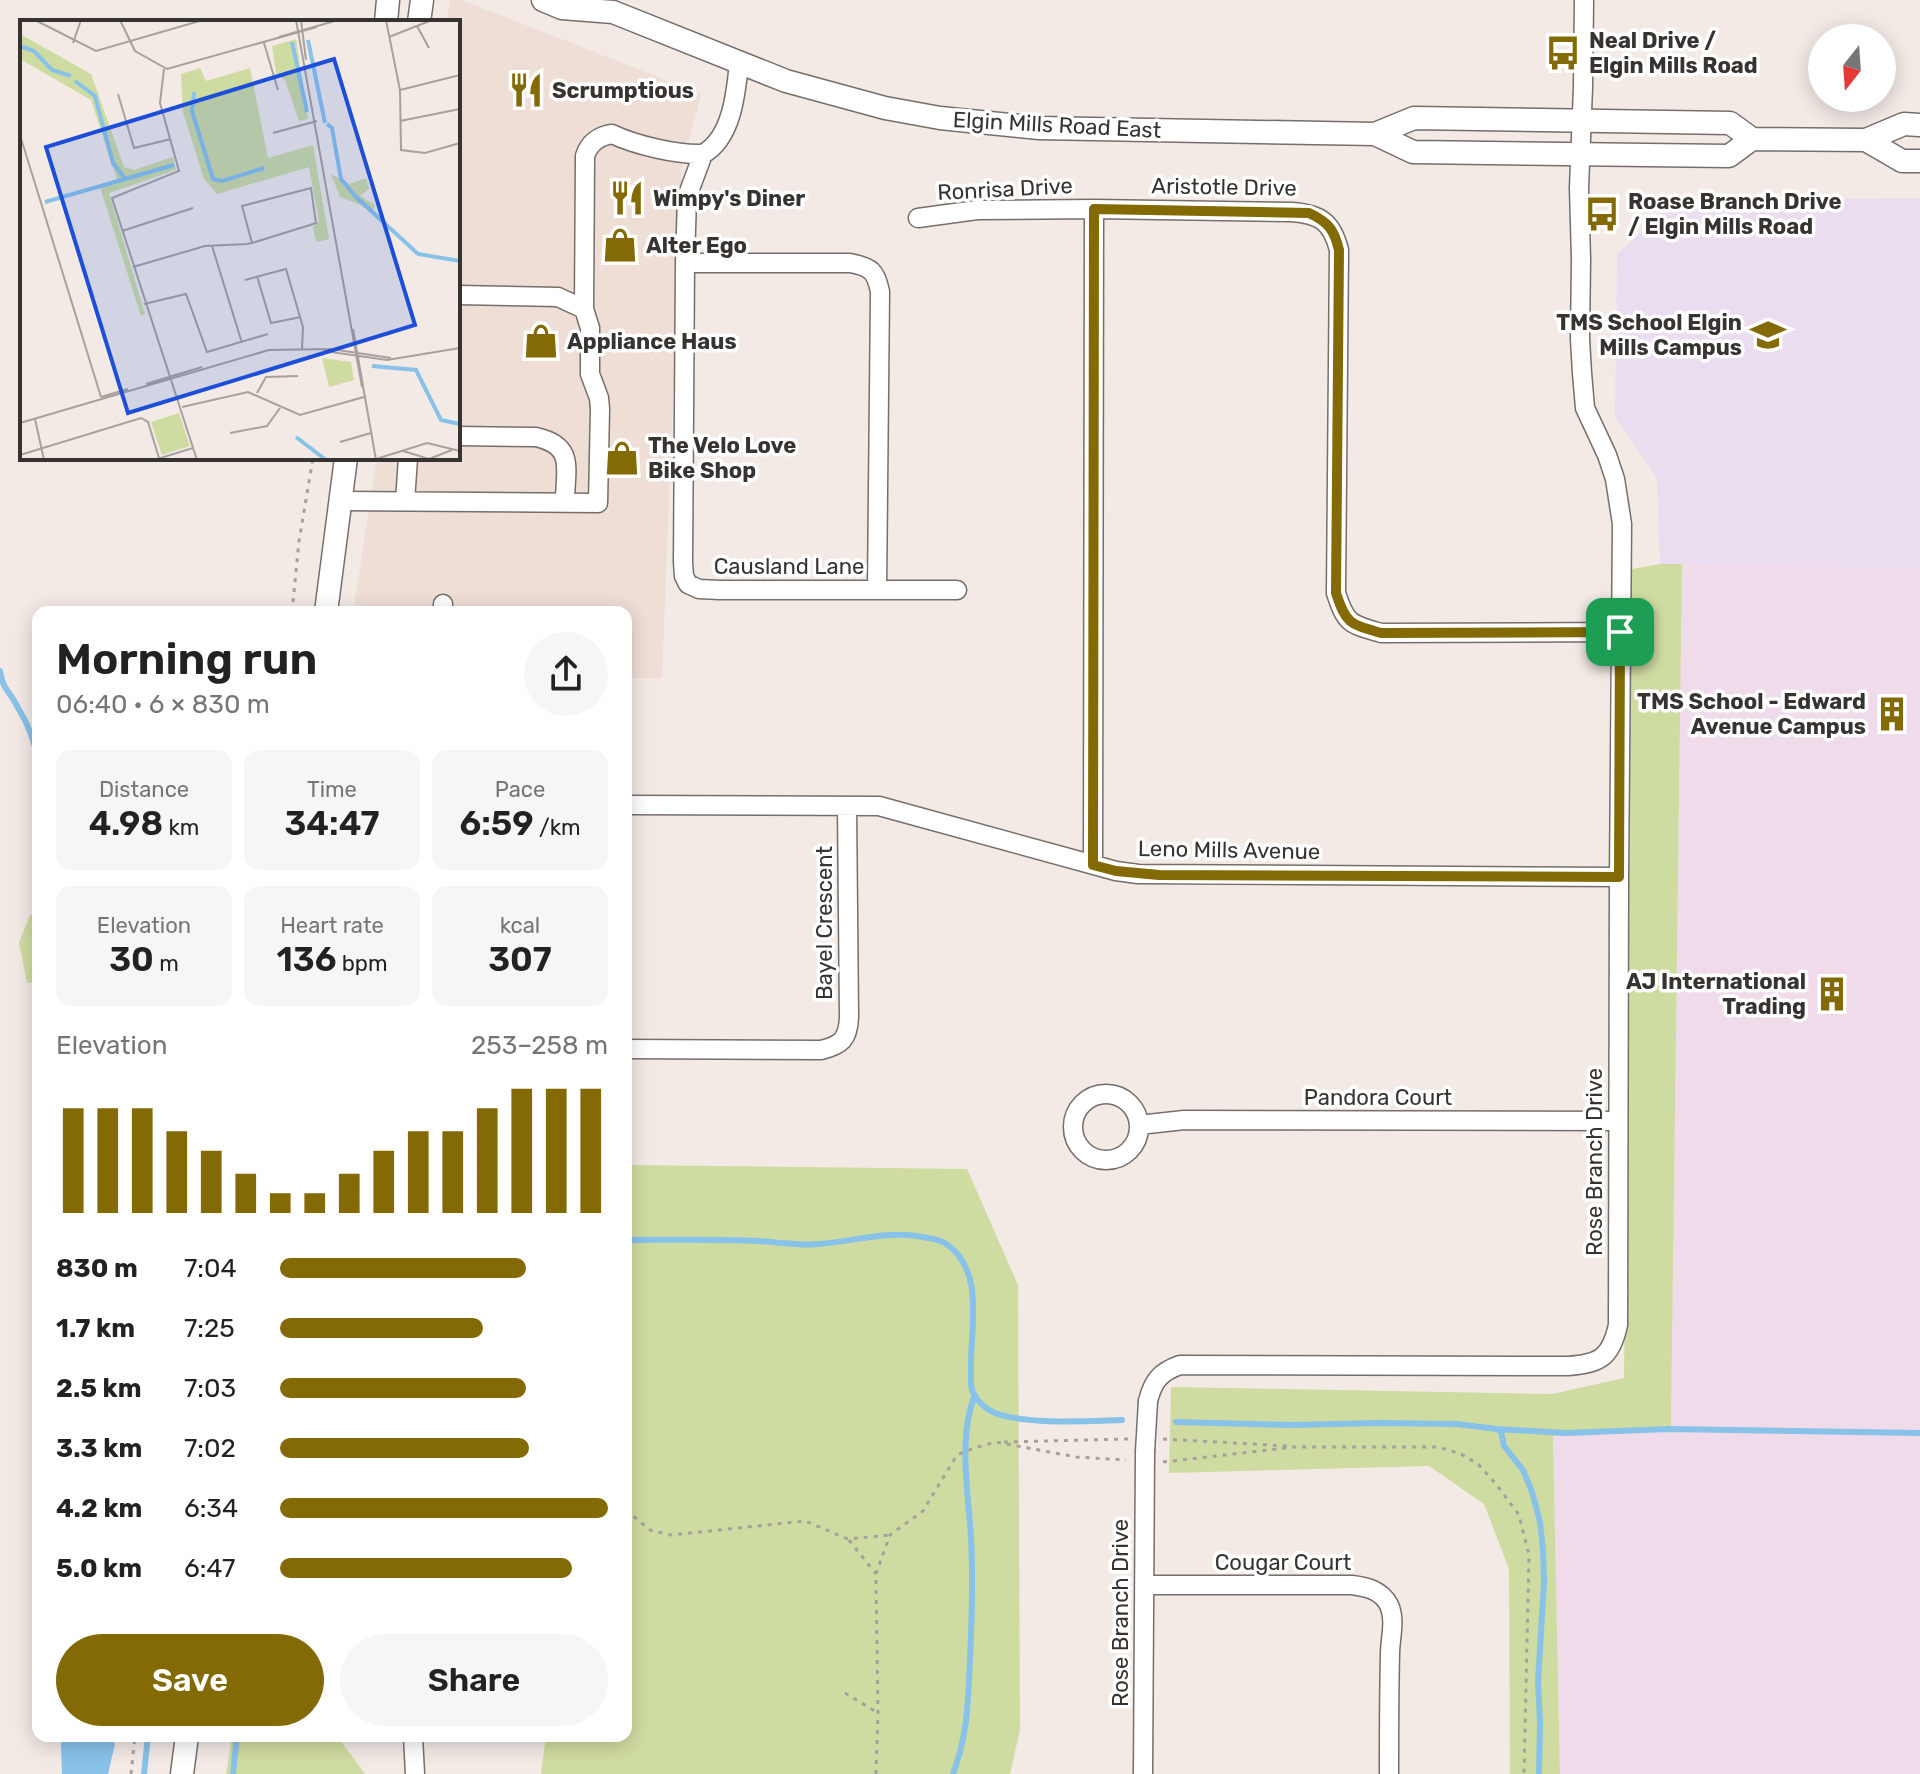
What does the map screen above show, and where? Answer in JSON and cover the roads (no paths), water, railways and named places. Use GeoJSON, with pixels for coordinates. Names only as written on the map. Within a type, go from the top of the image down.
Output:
{"type":"FeatureCollection","features":[{"type":"Feature","properties":{"kind":"main road"},"geometry":{"type":"LineString","coordinates":[[386,20],[388,0]]}},
{"type":"Feature","properties":{"kind":"main road"},"geometry":{"type":"LineString","coordinates":[[419,20],[422,0]]}},
{"type":"Feature","properties":{"kind":"main road","name":"Elgin Mills Road East"},"geometry":{"type":"LineString","coordinates":[[543,0],[562,8],[607,6],[786,81],[885,108],[986,124],[1039,128],[1375,134],[1414,118],[1582,120],[1730,123],[1752,139],[1866,140],[1904,124],[1920,125]]}},
{"type":"Feature","properties":{"kind":"main road","name":"Elgin Mills Road East"},"geometry":{"type":"LineString","coordinates":[[1375,134],[1413,152],[1580,155],[1729,156],[1752,139]]}},
{"type":"Feature","properties":{"kind":"main road","name":"Elgin Mills Road East"},"geometry":{"type":"LineString","coordinates":[[1866,140],[1902,161],[1920,161]]}},
{"type":"Feature","properties":{"kind":"main road"},"geometry":{"type":"LineString","coordinates":[[327,606],[346,460]]}},
{"type":"Feature","properties":{"kind":"main road"},"geometry":{"type":"LineString","coordinates":[[182,1774],[186,1742]]}},
{"type":"Feature","properties":{"kind":"street","name":"Rose Branch Drive"},"geometry":{"type":"LineString","coordinates":[[1143,1774],[1142,1453],[1148,1401],[1157,1377],[1180,1365],[1588,1365],[1601,1359],[1615,1340],[1618,1325],[1622,524],[1620,503],[1607,455],[1585,408],[1583,385],[1580,155],[1584,0]]}},
{"type":"Feature","properties":{"kind":"street","name":"Causland Lane"},"geometry":{"type":"LineString","coordinates":[[739,63],[734,107],[719,139],[703,154],[687,197],[684,576],[688,584],[699,589],[957,590]]}},
{"type":"Feature","properties":{"kind":"street"},"geometry":{"type":"LineString","coordinates":[[340,501],[598,503],[600,409],[590,374],[590,328],[584,309],[585,156],[589,147],[600,138],[612,134],[670,151],[703,154]]}},
{"type":"Feature","properties":{"kind":"street"},"geometry":{"type":"LineString","coordinates":[[1093,865],[1094,209]]}},
{"type":"Feature","properties":{"kind":"street","name":"Aristotle Drive"},"geometry":{"type":"LineString","coordinates":[[1094,209],[1309,213],[1321,219],[1336,236],[1339,250],[1336,593],[1343,616],[1358,626],[1381,633],[1620,632]]}},
{"type":"Feature","properties":{"kind":"street","name":"Ronrisa Drive"},"geometry":{"type":"LineString","coordinates":[[918,218],[977,210],[1094,209]]}},
{"type":"Feature","properties":{"kind":"street","name":"Causland Lane"},"geometry":{"type":"LineString","coordinates":[[685,263],[850,263],[871,270],[877,278],[880,292],[877,590]]}},
{"type":"Feature","properties":{"kind":"street"},"geometry":{"type":"LineString","coordinates":[[460,295],[558,297],[584,309]]}},
{"type":"Feature","properties":{"kind":"street"},"geometry":{"type":"LineString","coordinates":[[460,436],[536,437],[558,445],[565,456],[565,502]]}},
{"type":"Feature","properties":{"kind":"street"},"geometry":{"type":"LineString","coordinates":[[405,501],[408,460]]}},
{"type":"Feature","properties":{"kind":"street"},"geometry":{"type":"LineString","coordinates":[[632,805],[847,806]]}},
{"type":"Feature","properties":{"kind":"street","name":"Leno Mills Avenue"},"geometry":{"type":"LineString","coordinates":[[847,806],[879,806],[909,813],[1127,873],[1619,877]]}},
{"type":"Feature","properties":{"kind":"street","name":"Bayel Crescent"},"geometry":{"type":"LineString","coordinates":[[632,1049],[821,1050],[835,1047],[843,1040],[849,1017],[847,806]]}},
{"type":"Feature","properties":{"kind":"street","name":"Pandora Court"},"geometry":{"type":"LineString","coordinates":[[1139,1125],[1184,1120],[1618,1121]]}},
{"type":"Feature","properties":{"kind":"street","name":"Cougar Court"},"geometry":{"type":"LineString","coordinates":[[1144,1585],[1352,1585],[1369,1587],[1381,1594],[1389,1606],[1393,1622],[1389,1774]]}},
{"type":"Feature","properties":{"kind":"street"},"geometry":{"type":"LineString","coordinates":[[413,1742],[415,1774]]}},
{"type":"Feature","properties":{"kind":"water"},"geometry":{"type":"Polygon","coordinates":[[[114,1742],[108,1774],[62,1774],[61,1744],[114,1742]]]}},
{"type":"Feature","properties":{"kind":"waterway"},"geometry":{"type":"LineString","coordinates":[[0,671],[32,739]]}},
{"type":"Feature","properties":{"kind":"waterway"},"geometry":{"type":"LineString","coordinates":[[632,1240],[742,1240],[812,1244],[900,1235],[939,1240],[958,1254],[971,1284],[971,1384],[980,1402],[995,1413],[1023,1419],[1122,1420]]}},
{"type":"Feature","properties":{"kind":"waterway"},"geometry":{"type":"LineString","coordinates":[[953,1774],[964,1731],[969,1689],[972,1567],[965,1446],[975,1395]]}},
{"type":"Feature","properties":{"kind":"waterway"},"geometry":{"type":"LineString","coordinates":[[1176,1422],[1456,1424],[1566,1433],[1669,1429],[1920,1433]]}},
{"type":"Feature","properties":{"kind":"waterway"},"geometry":{"type":"LineString","coordinates":[[1498,1430],[1501,1431],[1504,1446],[1523,1470],[1540,1522],[1544,1583],[1538,1681],[1539,1774]]}},
{"type":"Feature","properties":{"kind":"waterway"},"geometry":{"type":"LineString","coordinates":[[144,1774],[147,1742]]}},
{"type":"Feature","properties":{"kind":"waterway"},"geometry":{"type":"LineString","coordinates":[[233,1774],[236,1742]]}},
{"type":"Feature","properties":{"kind":"place","name":"Neal Drive / Elgin Mills Road"},"geometry":{"type":"Point","coordinates":[1563,53]}},
{"type":"Feature","properties":{"kind":"place","name":"Scrumptious"},"geometry":{"type":"Point","coordinates":[526,90]}},
{"type":"Feature","properties":{"kind":"place","name":"Wimpy's Diner"},"geometry":{"type":"Point","coordinates":[627,198]}},
{"type":"Feature","properties":{"kind":"place","name":"Roase Branch Drive / Elgin Mills Road"},"geometry":{"type":"Point","coordinates":[1602,214]}},
{"type":"Feature","properties":{"kind":"place","name":"Alter Ego"},"geometry":{"type":"Point","coordinates":[620,245]}},
{"type":"Feature","properties":{"kind":"place","name":"TMS School Elgin Mills Campus"},"geometry":{"type":"Point","coordinates":[1768,335]}},
{"type":"Feature","properties":{"kind":"place","name":"Appliance Haus"},"geometry":{"type":"Point","coordinates":[541,341]}},
{"type":"Feature","properties":{"kind":"place","name":"The Velo Love Bike Shop"},"geometry":{"type":"Point","coordinates":[622,458]}},
{"type":"Feature","properties":{"kind":"place","name":"TMS School - Edward Avenue Campus"},"geometry":{"type":"Point","coordinates":[1892,714]}},
{"type":"Feature","properties":{"kind":"place","name":"AJ International Trading"},"geometry":{"type":"Point","coordinates":[1832,994]}}]}
